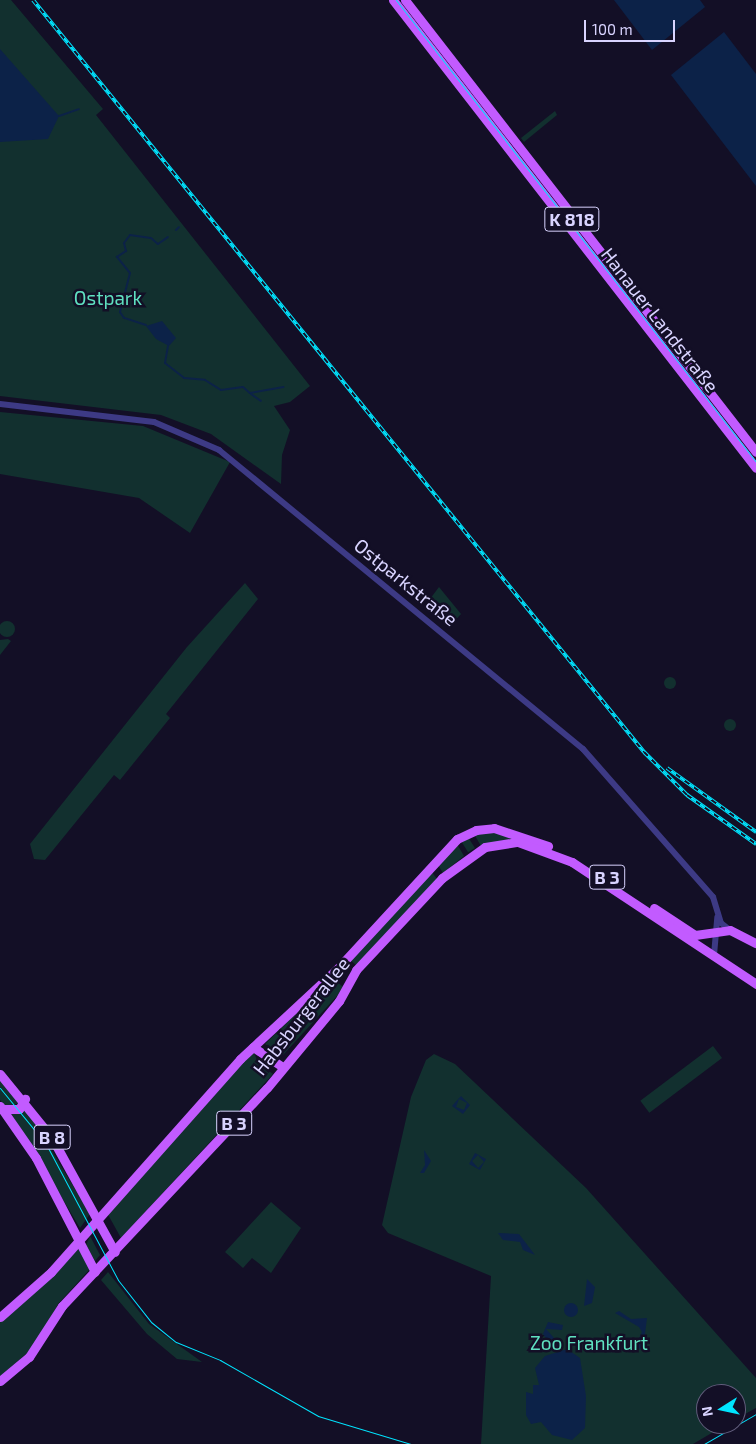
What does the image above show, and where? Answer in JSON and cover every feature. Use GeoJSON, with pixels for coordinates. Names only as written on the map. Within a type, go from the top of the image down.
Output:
{"type":"FeatureCollection","features":[{"type":"Feature","properties":{"kind":"main road","name":"Hanauer Landstraße"},"geometry":{"type":"LineString","coordinates":[[393,0],[756,468]]}},
{"type":"Feature","properties":{"kind":"main road","name":"Hanauer Landstraße"},"geometry":{"type":"LineString","coordinates":[[405,0],[756,452]]}},
{"type":"Feature","properties":{"kind":"main road","name":"Habsburgerallee"},"geometry":{"type":"LineString","coordinates":[[0,1317],[39,1284],[97,1216],[253,1047],[263,1040],[342,964],[430,868],[464,835],[487,828],[519,834],[600,873],[693,934],[716,932]]}},
{"type":"Feature","properties":{"kind":"main road","name":"Habsburgerallee"},"geometry":{"type":"LineString","coordinates":[[0,1381],[38,1348],[62,1306],[115,1252],[283,1067],[338,1000],[356,970],[442,878],[473,853],[508,841],[561,857],[616,888],[716,957]]}},
{"type":"Feature","properties":{"kind":"main road"},"geometry":{"type":"LineString","coordinates":[[430,868],[437,869],[442,878]]}},
{"type":"Feature","properties":{"kind":"main road"},"geometry":{"type":"LineString","coordinates":[[730,930],[756,943]]}},
{"type":"Feature","properties":{"kind":"main road","name":"B 3"},"geometry":{"type":"LineString","coordinates":[[716,932],[730,930]]}},
{"type":"Feature","properties":{"kind":"main road","name":"B 3"},"geometry":{"type":"LineString","coordinates":[[716,957],[756,984]]}},
{"type":"Feature","properties":{"kind":"main road"},"geometry":{"type":"LineString","coordinates":[[262,1053],[263,1040]]}},
{"type":"Feature","properties":{"kind":"main road"},"geometry":{"type":"LineString","coordinates":[[253,1047],[283,1067]]}},
{"type":"Feature","properties":{"kind":"main road","name":"B 8"},"geometry":{"type":"LineString","coordinates":[[0,1074],[25,1099],[97,1216],[115,1252]]}},
{"type":"Feature","properties":{"kind":"main road"},"geometry":{"type":"LineString","coordinates":[[2,1108],[19,1109],[25,1099]]}},
{"type":"Feature","properties":{"kind":"main road","name":"B 8"},"geometry":{"type":"LineString","coordinates":[[2,1108],[36,1158],[79,1239]]}},
{"type":"Feature","properties":{"kind":"main road"},"geometry":{"type":"LineString","coordinates":[[87,1229],[106,1234],[102,1264]]}},
{"type":"Feature","properties":{"kind":"main road"},"geometry":{"type":"LineString","coordinates":[[79,1239],[95,1272]]}},
{"type":"Feature","properties":{"kind":"street","name":"Ostparkstraße"},"geometry":{"type":"LineString","coordinates":[[0,404],[154,422],[220,450],[583,749],[714,897],[722,924],[730,930]]}},
{"type":"Feature","properties":{"kind":"street"},"geometry":{"type":"LineString","coordinates":[[716,957],[718,911]]}},
{"type":"Feature","properties":{"kind":"green space","name":"Ostpark"},"geometry":{"type":"Polygon","coordinates":[[[0,0],[11,0],[103,109],[96,115],[310,386],[290,402],[274,406],[290,430],[282,455],[281,484],[211,434],[161,415],[0,396],[0,0]]]}},
{"type":"Feature","properties":{"kind":"green space"},"geometry":{"type":"Polygon","coordinates":[[[555,111],[557,115],[524,142],[521,138],[555,111]]]}},
{"type":"Feature","properties":{"kind":"green space"},"geometry":{"type":"Polygon","coordinates":[[[0,412],[143,426],[230,462],[190,533],[139,498],[0,474],[0,412]]]}},
{"type":"Feature","properties":{"kind":"green space"},"geometry":{"type":"Polygon","coordinates":[[[245,583],[258,599],[166,714],[170,718],[120,780],[114,775],[45,860],[34,859],[30,844],[187,647],[245,583]]]}},
{"type":"Feature","properties":{"kind":"green space"},"geometry":{"type":"Polygon","coordinates":[[[439,587],[461,614],[452,624],[427,603],[439,587]]]}},
{"type":"Feature","properties":{"kind":"green space"},"geometry":{"type":"Polygon","coordinates":[[[7,621],[15,629],[7,637],[-1,629],[7,621]]]}},
{"type":"Feature","properties":{"kind":"green space"},"geometry":{"type":"Polygon","coordinates":[[[8,639],[11,641],[0,655],[0,640],[8,639]]]}},
{"type":"Feature","properties":{"kind":"green space"},"geometry":{"type":"Polygon","coordinates":[[[668,677],[672,677],[676,683],[672,689],[668,689],[664,685],[664,681],[668,677]]]}},
{"type":"Feature","properties":{"kind":"green space"},"geometry":{"type":"Polygon","coordinates":[[[732,719],[735,720],[735,730],[728,731],[725,730],[724,723],[725,720],[732,719]]]}},
{"type":"Feature","properties":{"kind":"green space"},"geometry":{"type":"Polygon","coordinates":[[[489,831],[517,838],[481,846],[474,834],[489,831]]]}},
{"type":"Feature","properties":{"kind":"green space"},"geometry":{"type":"Polygon","coordinates":[[[468,837],[475,848],[468,852],[461,841],[468,837]]]}},
{"type":"Feature","properties":{"kind":"green space"},"geometry":{"type":"Polygon","coordinates":[[[457,844],[464,856],[443,873],[438,865],[457,844]]]}},
{"type":"Feature","properties":{"kind":"green space"},"geometry":{"type":"Polygon","coordinates":[[[431,871],[437,879],[356,965],[350,960],[431,871]]]}},
{"type":"Feature","properties":{"kind":"green space"},"geometry":{"type":"Polygon","coordinates":[[[333,978],[343,987],[283,1055],[265,1044],[333,978]]]}},
{"type":"Feature","properties":{"kind":"green space"},"geometry":{"type":"Polygon","coordinates":[[[713,1046],[722,1058],[649,1113],[640,1101],[713,1046]]]}},
{"type":"Feature","properties":{"kind":"green space"},"geometry":{"type":"Polygon","coordinates":[[[253,1050],[258,1063],[273,1074],[121,1238],[106,1211],[253,1050]]]}},
{"type":"Feature","properties":{"kind":"green space","name":"Zoo Frankfurt"},"geometry":{"type":"Polygon","coordinates":[[[434,1054],[455,1064],[586,1188],[756,1378],[756,1408],[746,1414],[746,1384],[696,1384],[696,1434],[710,1434],[693,1444],[481,1444],[491,1276],[388,1233],[382,1225],[411,1097],[426,1060],[434,1054]]]}},
{"type":"Feature","properties":{"kind":"green space"},"geometry":{"type":"Polygon","coordinates":[[[0,1077],[19,1097],[18,1104],[5,1106],[0,1100],[0,1077]]]}},
{"type":"Feature","properties":{"kind":"green space"},"geometry":{"type":"Polygon","coordinates":[[[25,1106],[90,1214],[80,1228],[11,1113],[19,1114],[25,1106]]]}},
{"type":"Feature","properties":{"kind":"green space"},"geometry":{"type":"Polygon","coordinates":[[[271,1202],[301,1228],[271,1273],[252,1258],[243,1268],[225,1252],[271,1202]]]}},
{"type":"Feature","properties":{"kind":"green space"},"geometry":{"type":"Polygon","coordinates":[[[90,1236],[100,1255],[95,1261],[86,1245],[90,1236]]]}},
{"type":"Feature","properties":{"kind":"green space"},"geometry":{"type":"Polygon","coordinates":[[[78,1247],[90,1269],[58,1304],[36,1345],[0,1377],[0,1322],[78,1247]]]}},
{"type":"Feature","properties":{"kind":"green space"},"geometry":{"type":"Polygon","coordinates":[[[108,1272],[149,1324],[202,1362],[177,1359],[147,1334],[101,1280],[108,1272]]]}},
{"type":"Feature","properties":{"kind":"water"},"geometry":{"type":"Polygon","coordinates":[[[614,0],[700,0],[705,7],[652,50],[614,0]]]}},
{"type":"Feature","properties":{"kind":"water"},"geometry":{"type":"Polygon","coordinates":[[[724,32],[756,74],[756,186],[671,75],[724,32]]]}},
{"type":"Feature","properties":{"kind":"water"},"geometry":{"type":"Polygon","coordinates":[[[0,49],[59,116],[48,139],[0,142],[0,49]]]}},
{"type":"Feature","properties":{"kind":"water"},"geometry":{"type":"Polygon","coordinates":[[[162,321],[176,338],[169,346],[156,339],[146,326],[162,321]]]}},
{"type":"Feature","properties":{"kind":"water"},"geometry":{"type":"Polygon","coordinates":[[[461,1096],[470,1105],[463,1114],[452,1106],[461,1096]],[[459,1099],[456,1107],[464,1110],[467,1103],[459,1099]]]}},
{"type":"Feature","properties":{"kind":"water"},"geometry":{"type":"Polygon","coordinates":[[[424,1150],[431,1161],[424,1173],[420,1173],[425,1165],[424,1150]]]}},
{"type":"Feature","properties":{"kind":"water"},"geometry":{"type":"Polygon","coordinates":[[[475,1153],[486,1159],[480,1170],[469,1164],[475,1153]],[[478,1155],[472,1161],[478,1168],[484,1162],[478,1155]]]}},
{"type":"Feature","properties":{"kind":"water"},"geometry":{"type":"Polygon","coordinates":[[[498,1233],[519,1234],[535,1255],[523,1250],[520,1242],[503,1240],[498,1233]]]}},
{"type":"Feature","properties":{"kind":"water"},"geometry":{"type":"Polygon","coordinates":[[[587,1279],[595,1287],[592,1303],[584,1306],[587,1279]]]}},
{"type":"Feature","properties":{"kind":"water"},"geometry":{"type":"Polygon","coordinates":[[[571,1303],[576,1305],[578,1310],[576,1315],[571,1317],[566,1315],[564,1310],[566,1305],[571,1303]]]}},
{"type":"Feature","properties":{"kind":"water"},"geometry":{"type":"Polygon","coordinates":[[[619,1311],[631,1319],[647,1318],[643,1350],[635,1346],[642,1332],[639,1327],[615,1313],[619,1311]]]}},
{"type":"Feature","properties":{"kind":"water"},"geometry":{"type":"Polygon","coordinates":[[[548,1322],[563,1325],[562,1330],[546,1329],[563,1348],[552,1347],[543,1334],[548,1322]]]}},
{"type":"Feature","properties":{"kind":"water"},"geometry":{"type":"Polygon","coordinates":[[[567,1349],[580,1358],[586,1396],[585,1428],[572,1440],[552,1435],[541,1422],[531,1424],[526,1415],[526,1392],[533,1394],[533,1385],[539,1385],[535,1368],[545,1356],[567,1349]]]}},
{"type":"Feature","properties":{"kind":"waterway"},"geometry":{"type":"LineString","coordinates":[[59,116],[79,109]]}},
{"type":"Feature","properties":{"kind":"waterway"},"geometry":{"type":"LineString","coordinates":[[176,230],[179,227]]}},
{"type":"Feature","properties":{"kind":"waterway"},"geometry":{"type":"LineString","coordinates":[[146,325],[124,318],[120,312],[130,273],[117,257],[126,251],[124,243],[130,235],[151,238],[158,244],[168,237]]}},
{"type":"Feature","properties":{"kind":"waterway"},"geometry":{"type":"LineString","coordinates":[[168,346],[165,363],[184,378],[205,380],[221,390],[243,387],[250,393],[283,387]]}},
{"type":"Feature","properties":{"kind":"waterway"},"geometry":{"type":"LineString","coordinates":[[251,394],[261,401]]}},
{"type":"Feature","properties":{"kind":"tram line"},"geometry":{"type":"LineString","coordinates":[[396,0],[756,462]]}},
{"type":"Feature","properties":{"kind":"tram line"},"geometry":{"type":"LineString","coordinates":[[0,1088],[46,1144],[118,1280],[151,1322],[176,1342],[220,1360],[318,1416],[411,1444]]}},
{"type":"Feature","properties":{"kind":"tram line"},"geometry":{"type":"LineString","coordinates":[[704,1444],[756,1414]]}},
{"type":"Feature","properties":{"kind":"railway"},"geometry":{"type":"LineString","coordinates":[[33,0],[644,752],[687,795],[756,844]]}},
{"type":"Feature","properties":{"kind":"railway"},"geometry":{"type":"LineString","coordinates":[[667,768],[756,832]]}}]}
